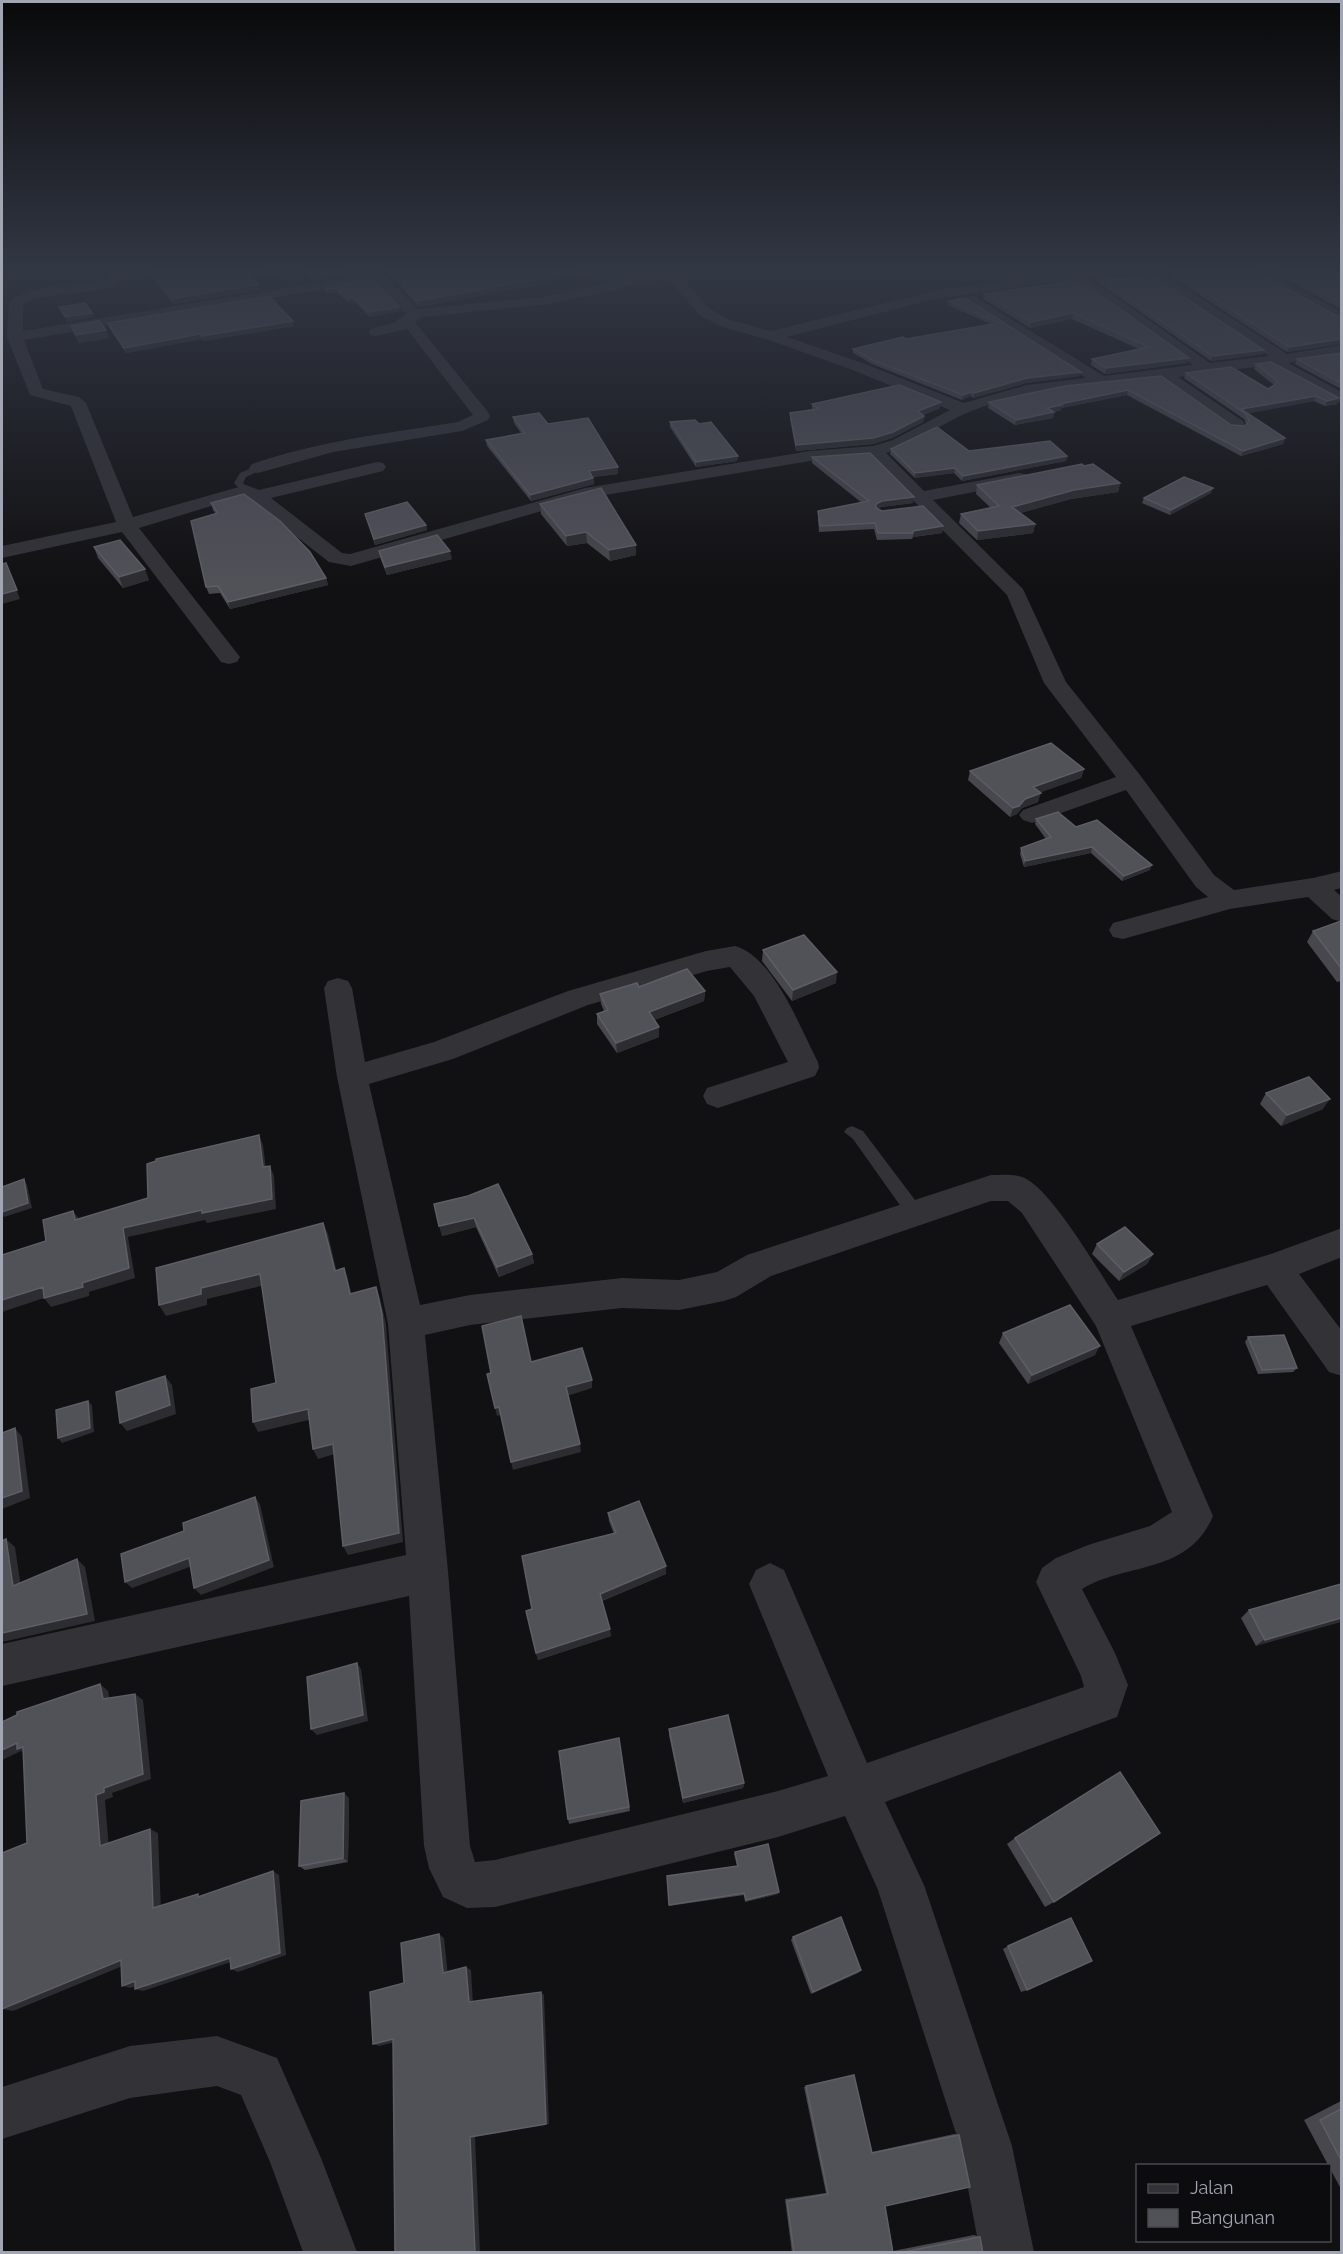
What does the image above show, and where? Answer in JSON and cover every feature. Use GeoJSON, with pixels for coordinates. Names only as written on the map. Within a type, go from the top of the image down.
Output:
{"type":"FeatureCollection","features":[{"type":"Feature","properties":{"kind":"street"},"geometry":{"type":"LineString","coordinates":[[30,375],[36,392],[42,396],[68,399],[78,403],[127,525],[229,657]]}},
{"type":"Feature","properties":{"kind":"street"},"geometry":{"type":"LineString","coordinates":[[258,468],[279,460],[324,449],[462,426],[476,421],[482,416],[451,375]]}},
{"type":"Feature","properties":{"kind":"street"},"geometry":{"type":"LineString","coordinates":[[875,375],[963,408]]}},
{"type":"Feature","properties":{"kind":"street"},"geometry":{"type":"LineString","coordinates":[[1092,375],[1100,380]]}},
{"type":"Feature","properties":{"kind":"street"},"geometry":{"type":"LineString","coordinates":[[252,493],[336,558],[351,560],[585,493],[810,456],[874,451],[900,444],[963,408],[1027,390],[1151,375]]}},
{"type":"Feature","properties":{"kind":"street"},"geometry":{"type":"LineString","coordinates":[[1166,375],[1237,425]]}},
{"type":"Feature","properties":{"kind":"street"},"geometry":{"type":"LineString","coordinates":[[1300,375],[1340,405]]}},
{"type":"Feature","properties":{"kind":"street"},"geometry":{"type":"LineString","coordinates":[[874,451],[923,504],[1016,593],[1055,683],[1131,780],[1205,881],[1229,900]]}},
{"type":"Feature","properties":{"kind":"street"},"geometry":{"type":"LineString","coordinates":[[2,552],[127,525],[252,493],[377,467]]}},
{"type":"Feature","properties":{"kind":"street"},"geometry":{"type":"LineString","coordinates":[[923,504],[1034,475]]}},
{"type":"Feature","properties":{"kind":"street"},"geometry":{"type":"LineString","coordinates":[[1032,815],[1131,780]]}},
{"type":"Feature","properties":{"kind":"street"},"geometry":{"type":"LineString","coordinates":[[1123,930],[1229,900],[1314,887],[1341,879]]}},
{"type":"Feature","properties":{"kind":"street"},"geometry":{"type":"LineString","coordinates":[[1314,887],[1341,913]]}},
{"type":"Feature","properties":{"kind":"street"},"geometry":{"type":"LineString","coordinates":[[352,1077],[442,1051],[578,998],[706,961],[735,956],[744,962],[756,976],[803,1062],[804,1068],[718,1096]]}},
{"type":"Feature","properties":{"kind":"street"},"geometry":{"type":"LineString","coordinates":[[338,988],[352,1077],[406,1324],[412,1366],[447,1846],[455,1876],[464,1883],[478,1886],[521,1877],[778,1814],[856,1790],[1102,1702],[1106,1685],[1100,1668],[1056,1582],[1078,1570],[1165,1541],[1189,1526],[1193,1516],[1110,1318],[1034,1203],[1015,1188],[991,1188],[759,1265],[724,1286],[680,1295],[622,1293],[470,1310],[406,1324]]}},
{"type":"Feature","properties":{"kind":"street"},"geometry":{"type":"LineString","coordinates":[[1110,1318],[1159,1301],[1275,1268],[1341,1242]]}},
{"type":"Feature","properties":{"kind":"street"},"geometry":{"type":"LineString","coordinates":[[1275,1268],[1341,1360]]}},
{"type":"Feature","properties":{"kind":"street"},"geometry":{"type":"LineString","coordinates":[[2,1665],[428,1570]]}},
{"type":"Feature","properties":{"kind":"street"},"geometry":{"type":"LineString","coordinates":[[770,1584],[856,1790],[900,1885],[986,2146],[1007,2253]]}},
{"type":"Feature","properties":{"kind":"street"},"geometry":{"type":"LineString","coordinates":[[2,2113],[130,2072],[217,2061],[259,2076],[295,2158],[330,2253]]}},
{"type":"Feature","properties":{"kind":"lane"},"geometry":{"type":"LineString","coordinates":[[252,493],[238,483],[243,475],[258,468]]}},
{"type":"Feature","properties":{"kind":"lane"},"geometry":{"type":"LineString","coordinates":[[852,1132],[865,1143],[915,1213]]}},
{"type":"Feature","properties":{"kind":"building"},"geometry":{"type":"Polygon","coordinates":[[[911,375],[1052,375],[1027,378],[963,395],[911,375]]]}},
{"type":"Feature","properties":{"kind":"building"},"geometry":{"type":"Polygon","coordinates":[[[1189,375],[1245,375],[1268,389],[1277,381],[1270,375],[1296,375],[1339,398],[1327,401],[1316,396],[1241,409],[1285,438],[1243,451],[1128,390],[1060,404],[1062,405],[1047,408],[1054,412],[1016,420],[989,402],[1065,386],[1161,376],[1231,425],[1245,426],[1249,421],[1246,414],[1189,375]]]}},
{"type":"Feature","properties":{"kind":"building"},"geometry":{"type":"Polygon","coordinates":[[[1327,375],[1341,375],[1341,383],[1327,375]]]}},
{"type":"Feature","properties":{"kind":"building"},"geometry":{"type":"Polygon","coordinates":[[[899,385],[941,402],[918,411],[924,416],[893,432],[873,438],[796,445],[790,413],[819,409],[812,404],[899,385]]]}},
{"type":"Feature","properties":{"kind":"building"},"geometry":{"type":"Polygon","coordinates":[[[539,413],[548,424],[588,418],[618,467],[589,471],[593,478],[530,495],[486,440],[525,433],[513,417],[539,413]]]}},
{"type":"Feature","properties":{"kind":"building"},"geometry":{"type":"Polygon","coordinates":[[[695,420],[699,424],[711,422],[738,456],[696,462],[670,422],[695,420]]]}},
{"type":"Feature","properties":{"kind":"building"},"geometry":{"type":"Polygon","coordinates":[[[937,427],[969,451],[1050,441],[1067,456],[963,476],[955,468],[915,473],[891,449],[937,427]]]}},
{"type":"Feature","properties":{"kind":"building"},"geometry":{"type":"Polygon","coordinates":[[[870,453],[914,497],[882,501],[876,504],[876,508],[882,511],[923,506],[943,526],[913,531],[913,533],[878,533],[875,523],[820,526],[818,511],[869,501],[812,457],[870,453]]]}},
{"type":"Feature","properties":{"kind":"building"},"geometry":{"type":"Polygon","coordinates":[[[1082,464],[1084,466],[1093,464],[1120,483],[1074,490],[1012,507],[1035,524],[978,531],[961,514],[999,506],[977,485],[1082,464]]]}},
{"type":"Feature","properties":{"kind":"building"},"geometry":{"type":"Polygon","coordinates":[[[1184,477],[1213,488],[1171,510],[1144,498],[1184,477]]]}},
{"type":"Feature","properties":{"kind":"building"},"geometry":{"type":"Polygon","coordinates":[[[601,488],[636,545],[609,550],[586,532],[566,536],[540,504],[601,488]]]}},
{"type":"Feature","properties":{"kind":"building"},"geometry":{"type":"Polygon","coordinates":[[[244,494],[280,521],[310,552],[326,578],[228,602],[218,586],[206,587],[191,521],[218,513],[211,503],[244,494]]]}},
{"type":"Feature","properties":{"kind":"building"},"geometry":{"type":"Polygon","coordinates":[[[407,502],[426,525],[374,539],[365,514],[407,502]]]}},
{"type":"Feature","properties":{"kind":"building"},"geometry":{"type":"Polygon","coordinates":[[[437,535],[450,551],[385,567],[379,551],[437,535]]]}},
{"type":"Feature","properties":{"kind":"building"},"geometry":{"type":"Polygon","coordinates":[[[120,540],[145,569],[119,577],[94,547],[120,540]]]}},
{"type":"Feature","properties":{"kind":"building"},"geometry":{"type":"Polygon","coordinates":[[[6,563],[17,590],[2,594],[2,564],[6,563]]]}},
{"type":"Feature","properties":{"kind":"building"},"geometry":{"type":"Polygon","coordinates":[[[1051,743],[1084,769],[1033,787],[1041,793],[1025,799],[1019,806],[1013,808],[970,771],[1051,743]]]}},
{"type":"Feature","properties":{"kind":"building"},"geometry":{"type":"Polygon","coordinates":[[[1058,812],[1076,827],[1097,820],[1152,865],[1124,876],[1092,847],[1025,861],[1021,848],[1051,837],[1036,819],[1058,812]]]}},
{"type":"Feature","properties":{"kind":"building"},"geometry":{"type":"Polygon","coordinates":[[[1341,921],[1341,968],[1313,931],[1341,921]]]}},
{"type":"Feature","properties":{"kind":"building"},"geometry":{"type":"Polygon","coordinates":[[[804,935],[837,972],[793,990],[763,950],[804,935]]]}},
{"type":"Feature","properties":{"kind":"building"},"geometry":{"type":"Polygon","coordinates":[[[687,969],[705,991],[649,1012],[659,1027],[616,1043],[597,1014],[608,1010],[600,994],[637,983],[639,987],[687,969]]]}},
{"type":"Feature","properties":{"kind":"building"},"geometry":{"type":"Polygon","coordinates":[[[1309,1077],[1330,1099],[1287,1115],[1266,1093],[1309,1077]]]}},
{"type":"Feature","properties":{"kind":"building"},"geometry":{"type":"Polygon","coordinates":[[[259,1135],[263,1167],[270,1166],[272,1199],[202,1213],[202,1210],[123,1228],[129,1268],[82,1283],[83,1287],[44,1298],[43,1287],[2,1300],[2,1255],[46,1241],[43,1220],[73,1211],[75,1220],[148,1198],[147,1164],[156,1159],[259,1135]]]}},
{"type":"Feature","properties":{"kind":"building"},"geometry":{"type":"Polygon","coordinates":[[[24,1179],[28,1203],[2,1212],[2,1187],[24,1179]]]}},
{"type":"Feature","properties":{"kind":"building"},"geometry":{"type":"Polygon","coordinates":[[[498,1184],[532,1254],[497,1267],[474,1218],[439,1226],[434,1204],[468,1196],[498,1184]]]}},
{"type":"Feature","properties":{"kind":"building"},"geometry":{"type":"Polygon","coordinates":[[[323,1223],[335,1271],[344,1268],[350,1294],[376,1287],[382,1314],[399,1533],[343,1546],[333,1444],[313,1449],[308,1409],[253,1422],[251,1389],[276,1383],[260,1274],[201,1288],[201,1294],[159,1305],[156,1268],[323,1223]]]}},
{"type":"Feature","properties":{"kind":"building"},"geometry":{"type":"Polygon","coordinates":[[[1125,1227],[1153,1254],[1124,1272],[1097,1244],[1125,1227]]]}},
{"type":"Feature","properties":{"kind":"building"},"geometry":{"type":"Polygon","coordinates":[[[1070,1305],[1100,1346],[1032,1375],[1003,1333],[1070,1305]]]}},
{"type":"Feature","properties":{"kind":"building"},"geometry":{"type":"Polygon","coordinates":[[[521,1316],[531,1362],[582,1348],[592,1380],[566,1387],[580,1444],[511,1462],[499,1407],[495,1408],[487,1374],[491,1373],[482,1326],[521,1316]]]}},
{"type":"Feature","properties":{"kind":"building"},"geometry":{"type":"Polygon","coordinates":[[[1284,1335],[1297,1368],[1262,1370],[1248,1337],[1284,1335]]]}},
{"type":"Feature","properties":{"kind":"building"},"geometry":{"type":"Polygon","coordinates":[[[165,1376],[170,1405],[120,1423],[116,1392],[165,1376]]]}},
{"type":"Feature","properties":{"kind":"building"},"geometry":{"type":"Polygon","coordinates":[[[88,1401],[90,1428],[58,1438],[56,1410],[88,1401]]]}},
{"type":"Feature","properties":{"kind":"building"},"geometry":{"type":"Polygon","coordinates":[[[15,1428],[22,1491],[2,1498],[2,1433],[15,1428]]]}},
{"type":"Feature","properties":{"kind":"building"},"geometry":{"type":"Polygon","coordinates":[[[255,1497],[269,1560],[194,1588],[189,1558],[125,1582],[121,1554],[184,1531],[183,1523],[255,1497]]]}},
{"type":"Feature","properties":{"kind":"building"},"geometry":{"type":"Polygon","coordinates":[[[639,1501],[666,1566],[600,1594],[610,1629],[536,1653],[526,1611],[532,1609],[522,1556],[616,1533],[608,1513],[639,1501]]]}},
{"type":"Feature","properties":{"kind":"building"},"geometry":{"type":"Polygon","coordinates":[[[6,1539],[13,1586],[77,1559],[87,1614],[2,1633],[2,1541],[6,1539]]]}},
{"type":"Feature","properties":{"kind":"building"},"geometry":{"type":"Polygon","coordinates":[[[1341,1584],[1341,1618],[1265,1640],[1249,1610],[1341,1584]]]}},
{"type":"Feature","properties":{"kind":"building"},"geometry":{"type":"Polygon","coordinates":[[[357,1663],[363,1715],[311,1729],[307,1677],[357,1663]]]}},
{"type":"Feature","properties":{"kind":"building"},"geometry":{"type":"Polygon","coordinates":[[[100,1684],[103,1699],[135,1694],[143,1774],[104,1788],[104,1792],[96,1795],[100,1846],[150,1829],[153,1908],[198,1894],[198,1897],[273,1871],[280,1953],[231,1969],[230,1958],[135,1989],[135,1981],[122,1986],[121,1960],[2,2009],[2,1853],[27,1843],[23,1747],[17,1749],[17,1743],[2,1750],[2,1722],[17,1715],[17,1712],[100,1684]]]}},
{"type":"Feature","properties":{"kind":"building"},"geometry":{"type":"Polygon","coordinates":[[[728,1715],[744,1783],[683,1798],[669,1729],[728,1715]]]}},
{"type":"Feature","properties":{"kind":"building"},"geometry":{"type":"Polygon","coordinates":[[[619,1738],[629,1807],[568,1819],[559,1751],[619,1738]]]}},
{"type":"Feature","properties":{"kind":"building"},"geometry":{"type":"Polygon","coordinates":[[[1120,1772],[1160,1833],[1054,1902],[1015,1838],[1120,1772]]]}},
{"type":"Feature","properties":{"kind":"building"},"geometry":{"type":"Polygon","coordinates":[[[344,1793],[343,1858],[299,1866],[301,1801],[344,1793]]]}},
{"type":"Feature","properties":{"kind":"building"},"geometry":{"type":"Polygon","coordinates":[[[768,1844],[779,1892],[746,1900],[744,1893],[669,1905],[667,1876],[738,1866],[735,1852],[768,1844]]]}},
{"type":"Feature","properties":{"kind":"building"},"geometry":{"type":"Polygon","coordinates":[[[841,1917],[861,1970],[813,1992],[793,1937],[841,1917]]]}},
{"type":"Feature","properties":{"kind":"building"},"geometry":{"type":"Polygon","coordinates":[[[1071,1918],[1092,1961],[1027,1990],[1008,1946],[1071,1918]]]}},
{"type":"Feature","properties":{"kind":"building"},"geometry":{"type":"Polygon","coordinates":[[[439,1934],[443,1973],[466,1967],[469,2002],[541,1992],[546,2124],[470,2137],[475,2253],[395,2253],[393,2039],[373,2044],[370,1992],[404,1983],[401,1943],[439,1934]]]}},
{"type":"Feature","properties":{"kind":"building"},"geometry":{"type":"Polygon","coordinates":[[[854,2075],[872,2153],[959,2135],[970,2187],[885,2206],[893,2253],[794,2253],[787,2201],[828,2194],[806,2086],[854,2075]]]}},
{"type":"Feature","properties":{"kind":"building"},"geometry":{"type":"Polygon","coordinates":[[[1341,2109],[1341,2160],[1320,2120],[1341,2109]]]}},
{"type":"Feature","properties":{"kind":"building"},"geometry":{"type":"Polygon","coordinates":[[[980,2237],[983,2253],[898,2253],[980,2237]]]}}]}
